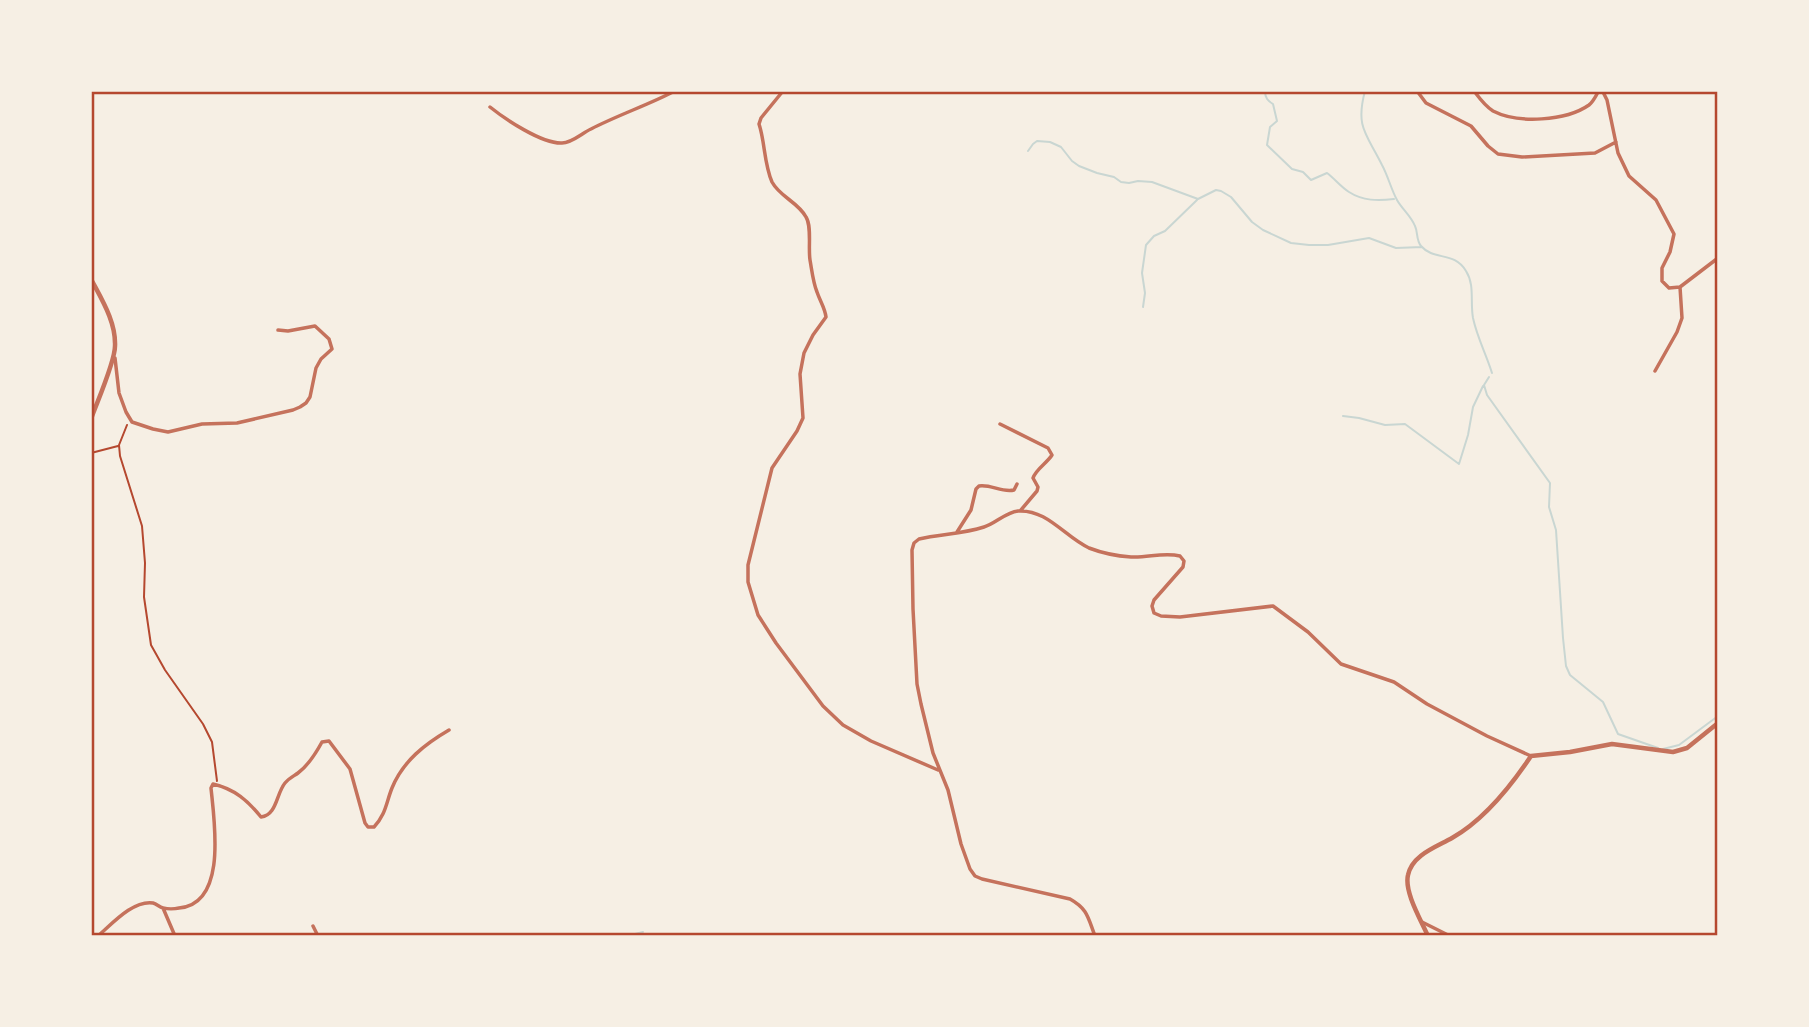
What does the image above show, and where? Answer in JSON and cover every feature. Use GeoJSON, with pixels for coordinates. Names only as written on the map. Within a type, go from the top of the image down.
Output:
{"type":"FeatureCollection","features":[{"type":"Feature","properties":{"kind":"street"},"geometry":{"type":"LineString","coordinates":[[489,107],[515,125],[545,140],[560,144],[675,91]]}},
{"type":"Feature","properties":{"kind":"street"},"geometry":{"type":"LineString","coordinates":[[783,91],[761,117],[759,124],[773,184],[806,216],[813,281],[826,317],[804,353],[800,374],[803,418],[772,468],[748,565],[748,582],[758,615],[823,706],[847,728],[940,771]]}},
{"type":"Feature","properties":{"kind":"street"},"geometry":{"type":"LineString","coordinates":[[1418,91],[1426,103],[1471,126],[1488,146],[1499,154],[1522,157],[1595,153],[1616,142]]}},
{"type":"Feature","properties":{"kind":"street"},"geometry":{"type":"LineString","coordinates":[[1474,91],[1495,112],[1526,119],[1572,114],[1591,104],[1598,92],[1603,92],[1618,153],[1629,176],[1656,200],[1674,234],[1670,252],[1662,268],[1662,281],[1669,288],[1680,287],[1718,258]]}},
{"type":"Feature","properties":{"kind":"street"},"geometry":{"type":"LineString","coordinates":[[91,279],[108,311],[116,344],[91,419]]}},
{"type":"Feature","properties":{"kind":"street"},"geometry":{"type":"LineString","coordinates":[[1655,371],[1682,318],[1680,287]]}},
{"type":"Feature","properties":{"kind":"street"},"geometry":{"type":"LineString","coordinates":[[114,355],[119,393],[132,422],[168,432],[202,424],[237,423],[300,407],[306,403],[317,368],[332,346],[316,326],[278,330]]}},
{"type":"Feature","properties":{"kind":"street"},"geometry":{"type":"LineString","coordinates":[[1000,424],[1048,448],[1052,455],[1035,474],[1033,478],[1038,487],[1037,491],[1021,510]]}},
{"type":"Feature","properties":{"kind":"street"},"geometry":{"type":"LineString","coordinates":[[957,532],[971,510],[979,486],[1009,491],[1014,490],[1017,484]]}},
{"type":"Feature","properties":{"kind":"street"},"geometry":{"type":"LineString","coordinates":[[1095,936],[1085,909],[1070,899],[982,879],[975,876],[970,869],[948,790],[933,753],[917,684],[912,550],[919,539],[986,527],[1013,511],[1021,510],[1045,517],[1075,540],[1105,554],[1133,557],[1169,554],[1180,556],[1184,561],[1183,567],[1154,600],[1152,606],[1154,612],[1161,616],[1180,617],[1273,606],[1308,632],[1341,664],[1394,681],[1427,705],[1531,756],[1612,744],[1673,752],[1687,748],[1718,723]]}},
{"type":"Feature","properties":{"kind":"street"},"geometry":{"type":"LineString","coordinates":[[98,936],[137,905],[149,903],[163,908],[180,908],[193,904],[200,898],[209,884],[214,868],[211,788],[214,785],[242,796],[265,818],[272,812],[284,785],[308,764],[322,741],[326,740],[350,769],[365,823],[368,827],[374,827],[388,805],[394,783],[412,756],[432,739],[449,730]]}},
{"type":"Feature","properties":{"kind":"street"},"geometry":{"type":"LineString","coordinates":[[1427,936],[1412,900],[1407,878],[1411,866],[1426,852],[1466,829],[1505,790],[1531,756]]}},
{"type":"Feature","properties":{"kind":"street"},"geometry":{"type":"LineString","coordinates":[[163,908],[174,936]]}},
{"type":"Feature","properties":{"kind":"street"},"geometry":{"type":"LineString","coordinates":[[1422,922],[1450,936]]}},
{"type":"Feature","properties":{"kind":"street"},"geometry":{"type":"LineString","coordinates":[[313,926],[318,936]]}},
{"type":"Feature","properties":{"kind":"path"},"geometry":{"type":"LineString","coordinates":[[132,422],[127,426],[119,445],[142,526],[144,597],[151,645],[164,670],[212,742],[217,785]]}},
{"type":"Feature","properties":{"kind":"path"},"geometry":{"type":"LineString","coordinates":[[91,453],[119,445]]}},
{"type":"Feature","properties":{"kind":"waterway"},"geometry":{"type":"LineString","coordinates":[[1265,91],[1267,99],[1273,104],[1277,121],[1270,127],[1267,145],[1292,169],[1303,172],[1311,180],[1327,173],[1346,190],[1365,199],[1394,199]]}},
{"type":"Feature","properties":{"kind":"waterway"},"geometry":{"type":"LineString","coordinates":[[1365,91],[1361,114],[1364,130],[1397,200],[1416,228],[1419,244],[1426,251],[1456,261],[1469,276],[1473,318],[1492,373]]}},
{"type":"Feature","properties":{"kind":"waterway"},"geometry":{"type":"LineString","coordinates":[[1028,151],[1037,141],[1050,142],[1061,147],[1079,166],[1114,177],[1121,182],[1152,182],[1198,199],[1216,190],[1221,191],[1231,197],[1252,222],[1291,243],[1328,245],[1369,238],[1396,248],[1422,247]]}},
{"type":"Feature","properties":{"kind":"waterway"},"geometry":{"type":"LineString","coordinates":[[1143,307],[1145,293],[1142,273],[1146,245],[1197,200]]}},
{"type":"Feature","properties":{"kind":"waterway"},"geometry":{"type":"LineString","coordinates":[[1489,377],[1484,385],[1487,395],[1550,483],[1549,507],[1556,530],[1563,638],[1566,666],[1570,675],[1603,702],[1618,734],[1658,748]]}},
{"type":"Feature","properties":{"kind":"waterway"},"geometry":{"type":"LineString","coordinates":[[1343,416],[1385,425],[1405,424],[1459,464],[1473,407],[1483,386]]}},
{"type":"Feature","properties":{"kind":"waterway"},"geometry":{"type":"LineString","coordinates":[[1663,749],[1679,745],[1718,716]]}},
{"type":"Feature","properties":{"kind":"waterway"},"geometry":{"type":"LineString","coordinates":[[627,936],[643,932]]}}]}
